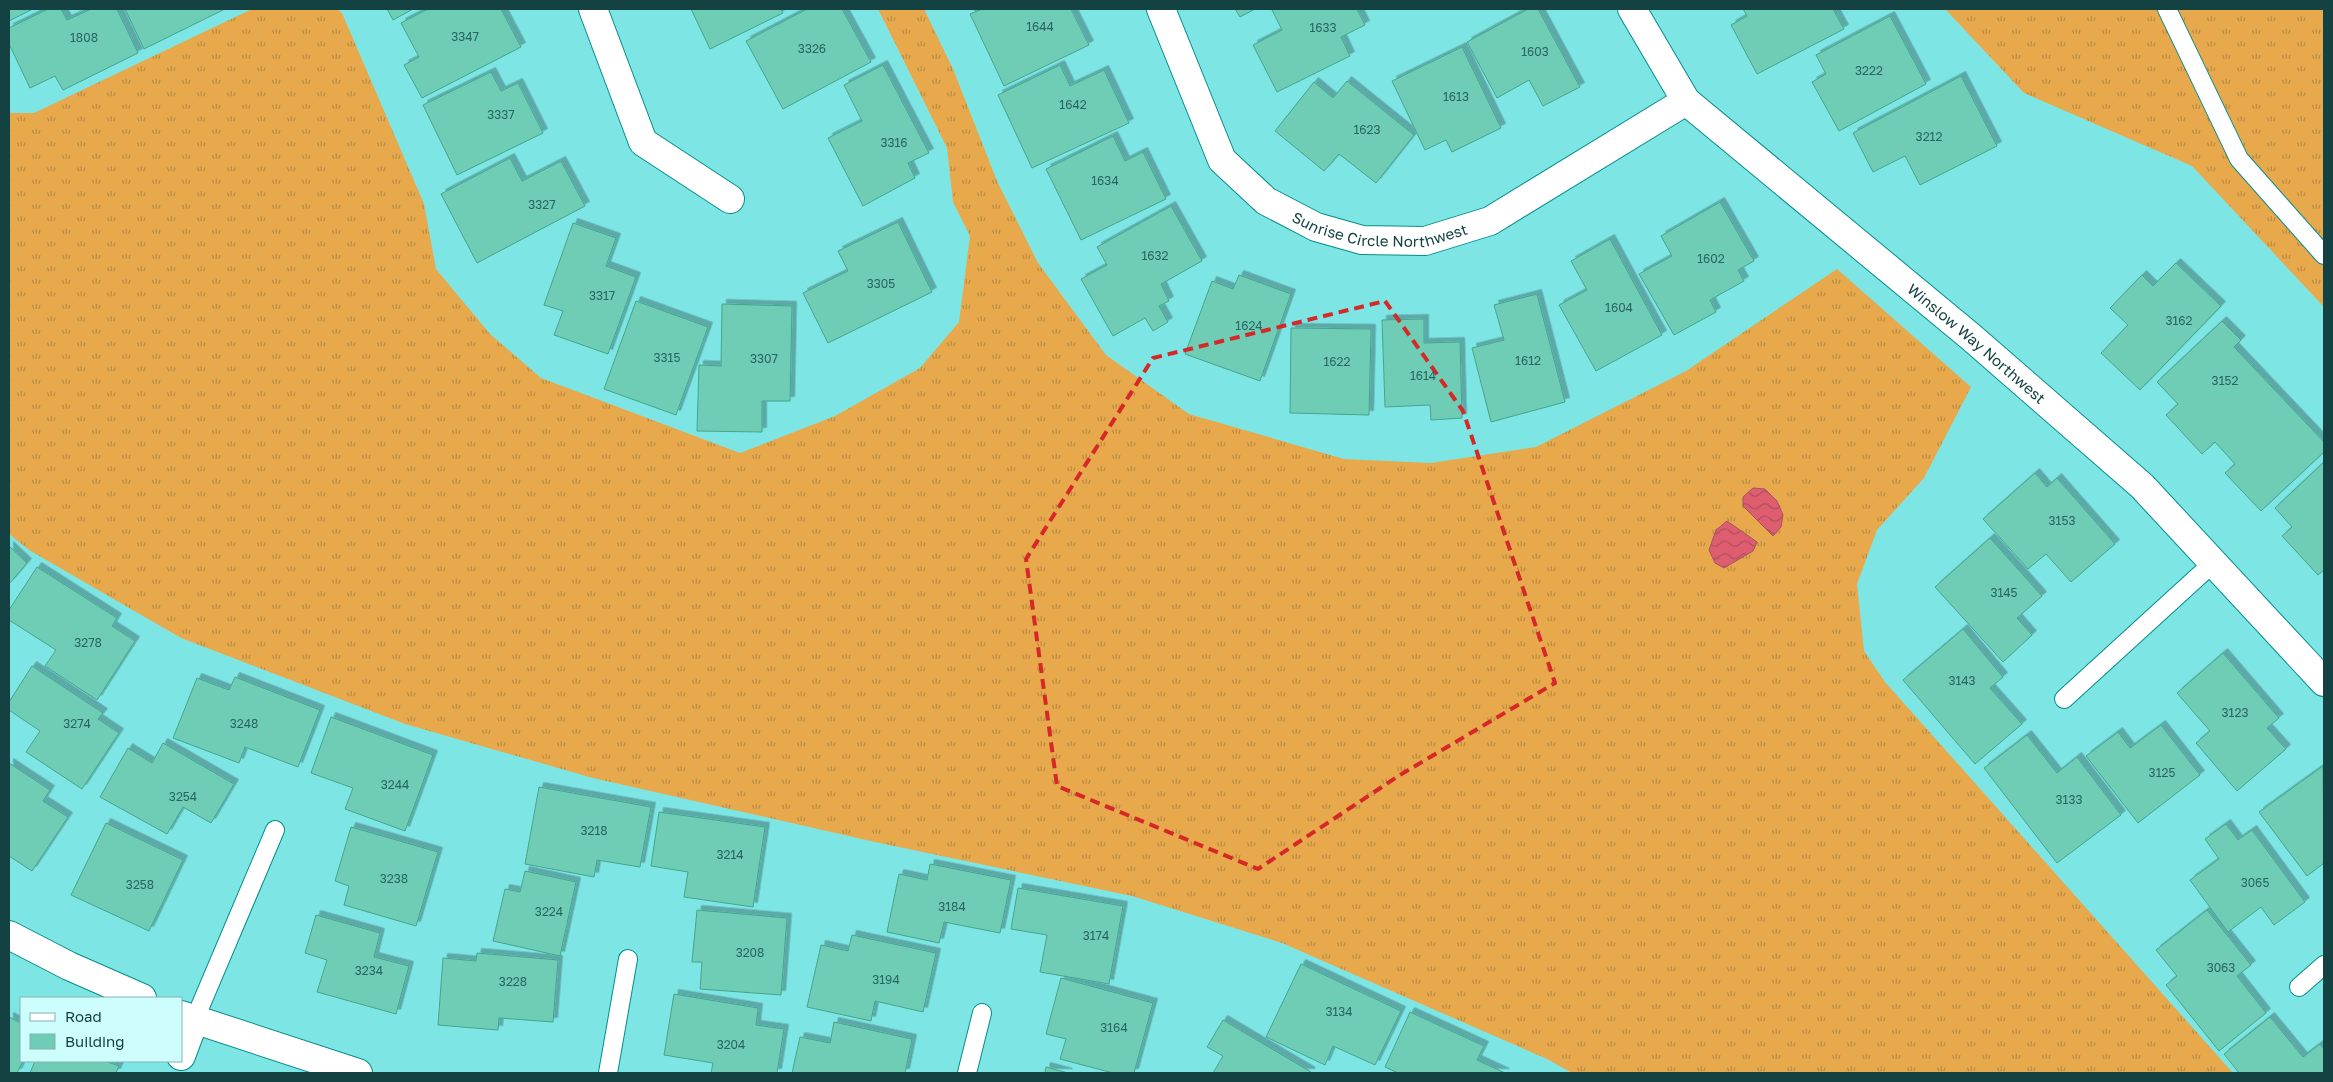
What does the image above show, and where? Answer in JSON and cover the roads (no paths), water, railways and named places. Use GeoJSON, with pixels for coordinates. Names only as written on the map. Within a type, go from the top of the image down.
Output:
{"type":"FeatureCollection","features":[{"type":"Feature","properties":{"kind":"street"},"geometry":{"type":"LineString","coordinates":[[593,9],[643,142],[730,199]]}},
{"type":"Feature","properties":{"kind":"street","name":"Sunrise Circle Northwest"},"geometry":{"type":"LineString","coordinates":[[1160,9],[1222,160],[1266,201],[1316,227],[1362,240],[1425,241],[1490,221],[1686,101]]}},
{"type":"Feature","properties":{"kind":"street","name":"Winslow Way Northwest"},"geometry":{"type":"LineString","coordinates":[[1632,9],[1686,101],[1971,337],[2142,486],[2324,682]]}},
{"type":"Feature","properties":{"kind":"street"},"geometry":{"type":"LineString","coordinates":[[9,935],[69,966],[140,997]]}},
{"type":"Feature","properties":{"kind":"street"},"geometry":{"type":"LineString","coordinates":[[182,1051],[188,1018],[358,1073]]}},
{"type":"Feature","properties":{"kind":"lane"},"geometry":{"type":"LineString","coordinates":[[2167,9],[2239,159],[2324,255]]}},
{"type":"Feature","properties":{"kind":"lane"},"geometry":{"type":"LineString","coordinates":[[2064,699],[2213,563]]}},
{"type":"Feature","properties":{"kind":"lane"},"geometry":{"type":"LineString","coordinates":[[188,1018],[275,830]]}},
{"type":"Feature","properties":{"kind":"lane"},"geometry":{"type":"LineString","coordinates":[[608,1073],[628,959]]}},
{"type":"Feature","properties":{"kind":"lane"},"geometry":{"type":"LineString","coordinates":[[2300,987],[2324,965]]}},
{"type":"Feature","properties":{"kind":"lane"},"geometry":{"type":"LineString","coordinates":[[967,1073],[982,1013]]}},
{"type":"Feature","properties":{"kind":"water"},"geometry":{"type":"Polygon","coordinates":[[[1753,488],[1765,489],[1777,501],[1783,515],[1781,527],[1773,536],[1743,506],[1743,497],[1753,488]]]}},
{"type":"Feature","properties":{"kind":"water"},"geometry":{"type":"Polygon","coordinates":[[[1727,521],[1757,542],[1753,551],[1724,568],[1715,563],[1709,550],[1716,530],[1727,521]]]}}]}
